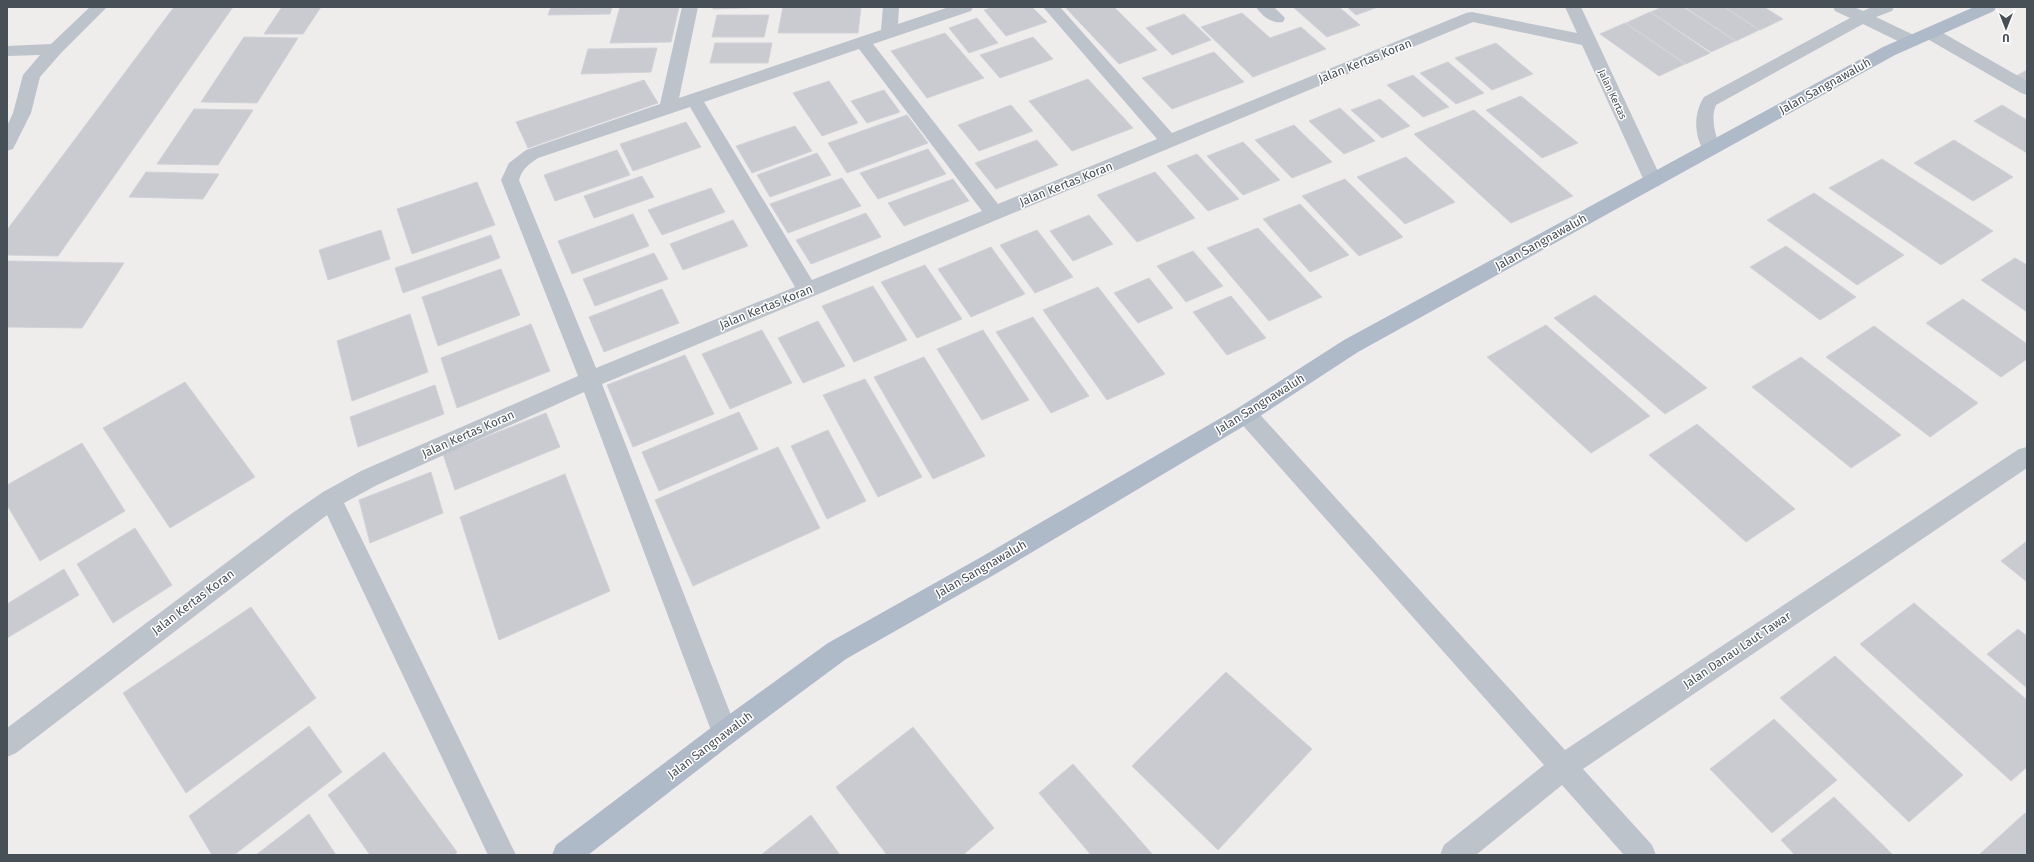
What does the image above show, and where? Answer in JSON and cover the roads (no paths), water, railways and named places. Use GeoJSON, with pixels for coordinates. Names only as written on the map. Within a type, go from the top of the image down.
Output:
{"type":"FeatureCollection","features":[{"type":"Feature","properties":{"kind":"main road","name":"Jalan Sangnawaluh"},"geometry":{"type":"LineString","coordinates":[[566,855],[725,733],[837,652],[991,564],[1246,414],[1351,346],[1889,52],[1988,7]]}},
{"type":"Feature","properties":{"kind":"street"},"geometry":{"type":"LineString","coordinates":[[7,145],[22,113],[32,75],[55,48],[98,7]]}},
{"type":"Feature","properties":{"kind":"street"},"geometry":{"type":"LineString","coordinates":[[668,107],[690,7]]}},
{"type":"Feature","properties":{"kind":"street"},"geometry":{"type":"LineString","coordinates":[[888,33],[891,7]]}},
{"type":"Feature","properties":{"kind":"street"},"geometry":{"type":"LineString","coordinates":[[725,733],[590,380],[510,180],[512,170],[520,161],[532,154],[965,7]]}},
{"type":"Feature","properties":{"kind":"street"},"geometry":{"type":"LineString","coordinates":[[1051,7],[1169,141]]}},
{"type":"Feature","properties":{"kind":"street"},"geometry":{"type":"LineString","coordinates":[[1264,7],[1277,18]]}},
{"type":"Feature","properties":{"kind":"street","name":"Jalan Kertas Koran"},"geometry":{"type":"LineString","coordinates":[[7,744],[293,526],[331,499],[369,478],[590,380],[1497,7]]}},
{"type":"Feature","properties":{"kind":"street","name":"Jalan Kertas"},"geometry":{"type":"LineString","coordinates":[[1573,7],[1653,180]]}},
{"type":"Feature","properties":{"kind":"street"},"geometry":{"type":"LineString","coordinates":[[1841,7],[1863,17],[1921,37],[2027,89]]}},
{"type":"Feature","properties":{"kind":"street"},"geometry":{"type":"LineString","coordinates":[[1711,149],[1704,116],[1705,107],[1710,101],[1863,17],[1886,7]]}},
{"type":"Feature","properties":{"kind":"street"},"geometry":{"type":"LineString","coordinates":[[1472,17],[1588,41]]}},
{"type":"Feature","properties":{"kind":"street"},"geometry":{"type":"LineString","coordinates":[[863,42],[994,213]]}},
{"type":"Feature","properties":{"kind":"street"},"geometry":{"type":"LineString","coordinates":[[7,51],[55,48]]}},
{"type":"Feature","properties":{"kind":"street"},"geometry":{"type":"LineString","coordinates":[[694,99],[807,290]]}},
{"type":"Feature","properties":{"kind":"street"},"geometry":{"type":"LineString","coordinates":[[1246,414],[1642,855]]}},
{"type":"Feature","properties":{"kind":"street","name":"Jalan Danau Laut Tawar"},"geometry":{"type":"LineString","coordinates":[[1454,855],[1563,766],[2027,456]]}},
{"type":"Feature","properties":{"kind":"street"},"geometry":{"type":"LineString","coordinates":[[331,499],[502,855]]}}]}
